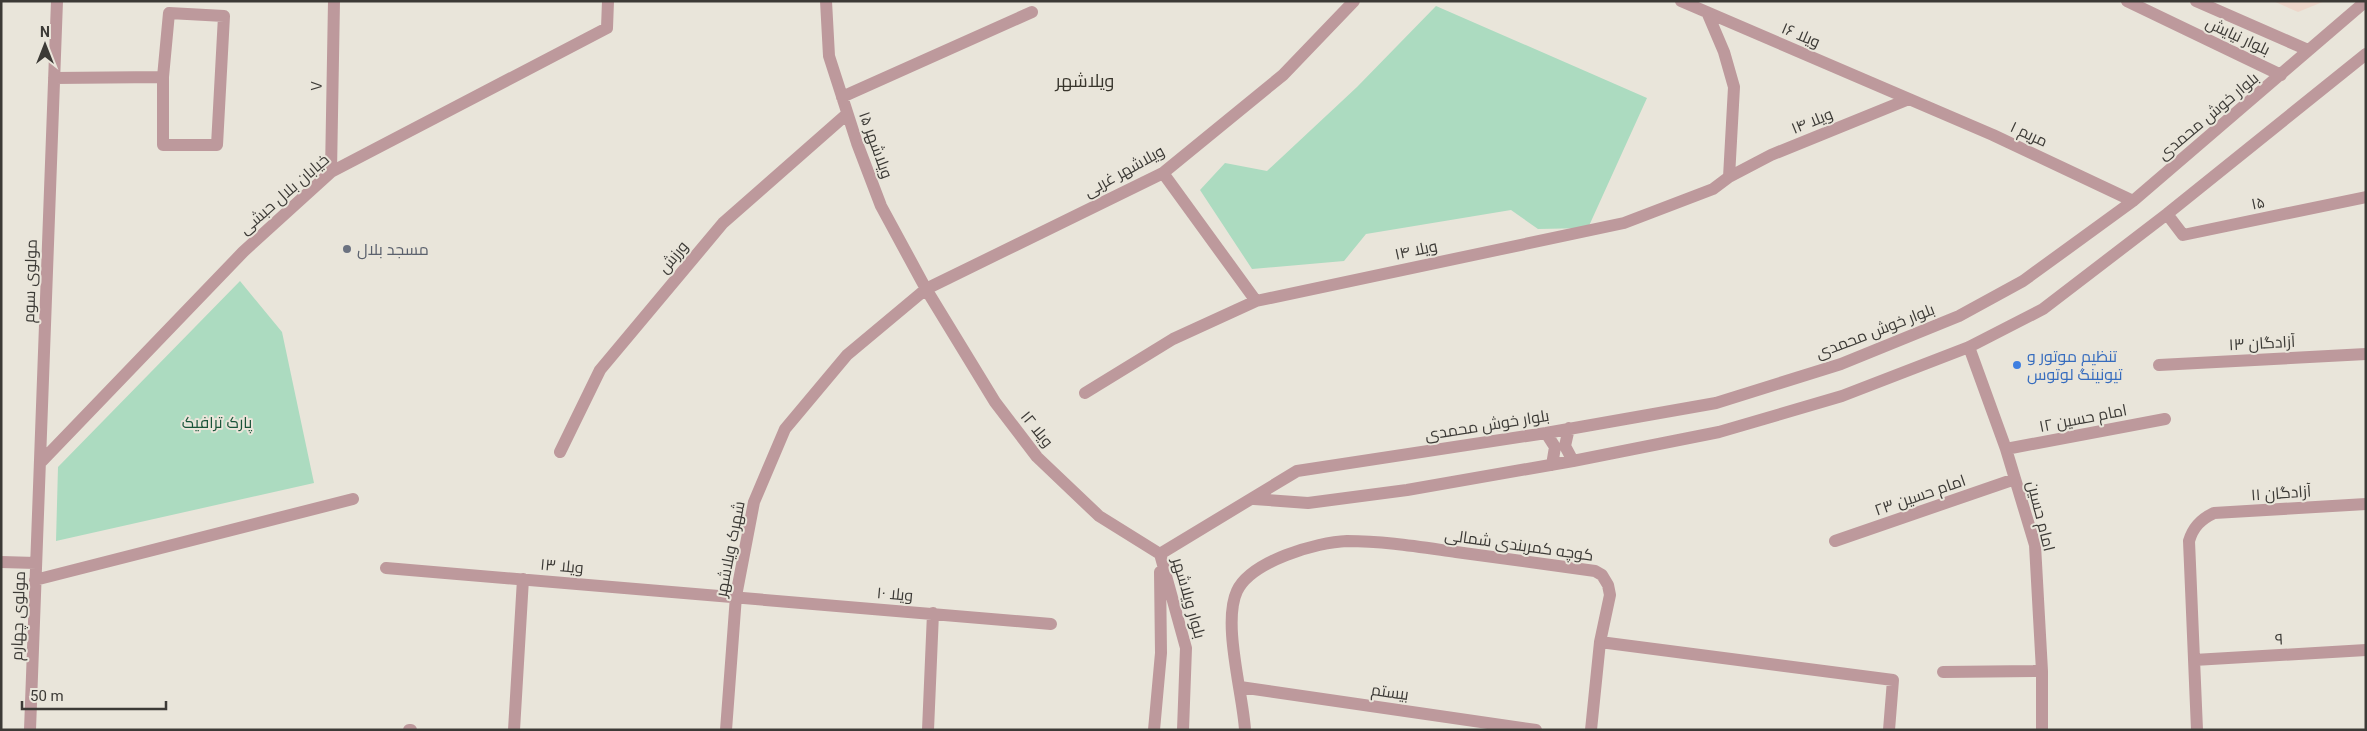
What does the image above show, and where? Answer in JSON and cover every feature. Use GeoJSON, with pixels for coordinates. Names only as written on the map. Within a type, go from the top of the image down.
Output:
{"type":"FeatureCollection","features":[{"type":"Feature","properties":{"kind":"street","name":"مولوی سوم"},"geometry":{"type":"LineString","coordinates":[[36,563],[56,1]]}},
{"type":"Feature","properties":{"kind":"street","name":"۷"},"geometry":{"type":"LineString","coordinates":[[331,172],[334,1]]}},
{"type":"Feature","properties":{"kind":"street","name":"خیابان بلال حبشی"},"geometry":{"type":"LineString","coordinates":[[40,463],[243,252],[331,172],[608,28],[608,1]]}},
{"type":"Feature","properties":{"kind":"street","name":"ویلاشهر ۱۵"},"geometry":{"type":"LineString","coordinates":[[826,1],[829,56],[847,114],[881,206],[926,289]]}},
{"type":"Feature","properties":{"kind":"street","name":"ویلاشهر غربی"},"geometry":{"type":"LineString","coordinates":[[926,289],[1163,173],[1283,75],[1354,1]]}},
{"type":"Feature","properties":{"kind":"street","name":"۱۶ ویلا"},"geometry":{"type":"LineString","coordinates":[[1680,1],[1909,99]]}},
{"type":"Feature","properties":{"kind":"street","name":"بلوار نیایش"},"geometry":{"type":"LineString","coordinates":[[2126,1],[2281,75]]}},
{"type":"Feature","properties":{"kind":"street","name":"بلوار نیایش"},"geometry":{"type":"LineString","coordinates":[[2196,1],[2308,50]]}},
{"type":"Feature","properties":{"kind":"street","name":"بلوار خوش محمدی"},"geometry":{"type":"LineString","coordinates":[[1254,499],[1297,471],[1546,433],[1716,403],[1841,364],[1959,316],[2023,282],[2133,201],[2366,1]]}},
{"type":"Feature","properties":{"kind":"street"},"geometry":{"type":"LineString","coordinates":[[842,97],[1032,12]]}},
{"type":"Feature","properties":{"kind":"street"},"geometry":{"type":"LineString","coordinates":[[1707,12],[1724,52],[1734,87],[1729,176]]}},
{"type":"Feature","properties":{"kind":"street"},"geometry":{"type":"LineString","coordinates":[[169,13],[224,16],[217,145],[163,145],[163,77],[169,13]]}},
{"type":"Feature","properties":{"kind":"street"},"geometry":{"type":"LineString","coordinates":[[1160,554],[1218,518],[1254,499],[1308,504],[1407,490],[1552,465],[1719,432],[1842,396],[1969,347],[2043,309],[2167,214],[2366,54]]}},
{"type":"Feature","properties":{"kind":"street"},"geometry":{"type":"LineString","coordinates":[[54,78],[163,77]]}},
{"type":"Feature","properties":{"kind":"street","name":"۱۴ ویلا"},"geometry":{"type":"LineString","coordinates":[[1085,393],[1173,339],[1256,300],[1624,223],[1713,189],[1729,176],[1771,155],[1909,99]]}},
{"type":"Feature","properties":{"kind":"street","name":"۱ مریم"},"geometry":{"type":"LineString","coordinates":[[1909,99],[1993,135],[2133,201]]}},
{"type":"Feature","properties":{"kind":"street","name":"ورزش"},"geometry":{"type":"LineString","coordinates":[[560,452],[600,370],[723,223],[847,114]]}},
{"type":"Feature","properties":{"kind":"street"},"geometry":{"type":"LineString","coordinates":[[1163,173],[1256,300]]}},
{"type":"Feature","properties":{"kind":"street","name":"۱۵"},"geometry":{"type":"LineString","coordinates":[[2167,214],[2183,235],[2366,198]]}},
{"type":"Feature","properties":{"kind":"street","name":"ویلا ۱۲"},"geometry":{"type":"LineString","coordinates":[[926,289],[995,402],[1037,457],[1100,516],[1160,554]]}},
{"type":"Feature","properties":{"kind":"street","name":"شهرک ویلاشهر"},"geometry":{"type":"LineString","coordinates":[[726,730],[736,596],[754,502],[785,429],[847,355],[926,289]]}},
{"type":"Feature","properties":{"kind":"street","name":"امام حسین"},"geometry":{"type":"LineString","coordinates":[[1969,347],[2006,449],[2035,545],[2042,671],[2042,730]]}},
{"type":"Feature","properties":{"kind":"street","name":"آزادگان ۱۳"},"geometry":{"type":"LineString","coordinates":[[2159,365],[2366,354]]}},
{"type":"Feature","properties":{"kind":"street","name":"امام حسین ۱۲"},"geometry":{"type":"LineString","coordinates":[[2006,449],[2165,419]]}},
{"type":"Feature","properties":{"kind":"street"},"geometry":{"type":"LineString","coordinates":[[1569,428],[1565,446],[1573,461]]}},
{"type":"Feature","properties":{"kind":"street"},"geometry":{"type":"LineString","coordinates":[[1546,433],[1555,448],[1552,465]]}},
{"type":"Feature","properties":{"kind":"street","name":"امام حسین ۲۳"},"geometry":{"type":"LineString","coordinates":[[1835,541],[2015,479]]}},
{"type":"Feature","properties":{"kind":"street"},"geometry":{"type":"LineString","coordinates":[[35,580],[353,499]]}},
{"type":"Feature","properties":{"kind":"street","name":"آزادگان ۱۱"},"geometry":{"type":"LineString","coordinates":[[2194,660],[2189,541],[2192,531],[2200,522],[2214,513],[2366,504]]}},
{"type":"Feature","properties":{"kind":"street","name":"کوچه کمربندی شمالی"},"geometry":{"type":"LineString","coordinates":[[1245,730],[1232,628],[1232,609],[1237,591],[1247,577],[1261,568],[1299,550],[1346,541],[1394,543],[1595,572],[1602,575],[1610,595],[1600,642],[1591,730]]}},
{"type":"Feature","properties":{"kind":"street","name":"بلوار ویلاشهر"},"geometry":{"type":"LineString","coordinates":[[1154,730],[1161,653],[1160,554]]}},
{"type":"Feature","properties":{"kind":"street","name":"بلوار ویلاشهر"},"geometry":{"type":"LineString","coordinates":[[1160,554],[1186,648],[1183,730]]}},
{"type":"Feature","properties":{"kind":"street"},"geometry":{"type":"LineString","coordinates":[[1,562],[36,563]]}},
{"type":"Feature","properties":{"kind":"street","name":"مولوی چهارم"},"geometry":{"type":"LineString","coordinates":[[30,730],[36,563]]}},
{"type":"Feature","properties":{"kind":"street","name":"۱۳ ویلا"},"geometry":{"type":"LineString","coordinates":[[386,568],[736,596]]}},
{"type":"Feature","properties":{"kind":"street"},"geometry":{"type":"LineString","coordinates":[[514,730],[523,579]]}},
{"type":"Feature","properties":{"kind":"street","name":"۱۰ ویلا"},"geometry":{"type":"LineString","coordinates":[[736,596],[1051,624]]}},
{"type":"Feature","properties":{"kind":"street"},"geometry":{"type":"LineString","coordinates":[[928,730],[933,614]]}},
{"type":"Feature","properties":{"kind":"street"},"geometry":{"type":"LineString","coordinates":[[1600,642],[1893,680],[1889,730]]}},
{"type":"Feature","properties":{"kind":"street","name":"۹"},"geometry":{"type":"LineString","coordinates":[[2194,660],[2366,650]]}},
{"type":"Feature","properties":{"kind":"street"},"geometry":{"type":"LineString","coordinates":[[2194,660],[2197,730]]}},
{"type":"Feature","properties":{"kind":"street"},"geometry":{"type":"LineString","coordinates":[[1943,672],[2042,671]]}},
{"type":"Feature","properties":{"kind":"street","name":"بیستم"},"geometry":{"type":"LineString","coordinates":[[1240,687],[1499,727],[1536,730]]}},
{"type":"Feature","properties":{"kind":"shaded area"},"geometry":{"type":"Polygon","coordinates":[[[2273,1],[2325,1],[2298,12],[2273,1]]]}},
{"type":"Feature","properties":{"kind":"green space"},"geometry":{"type":"Polygon","coordinates":[[[1436,6],[1647,98],[1588,228],[1538,229],[1511,210],[1366,234],[1344,261],[1252,269],[1200,190],[1225,163],[1267,171],[1357,87],[1436,6]]]}},
{"type":"Feature","properties":{"kind":"green space","name":"پارک ترافیک"},"geometry":{"type":"Polygon","coordinates":[[[240,281],[282,332],[314,483],[56,541],[58,467],[240,281]]]}},
{"type":"Feature","properties":{"kind":"place","name":"مسجد بلال"},"geometry":{"type":"Point","coordinates":[347,249]}},
{"type":"Feature","properties":{"kind":"place","name":"تنظیم موتور و تیونینگ لوتوس"},"geometry":{"type":"Point","coordinates":[2017,365]}},
{"type":"Feature","properties":{"kind":"district","name":"ویلاشهر"},"geometry":{"type":"Point","coordinates":[1085,80]}}]}
